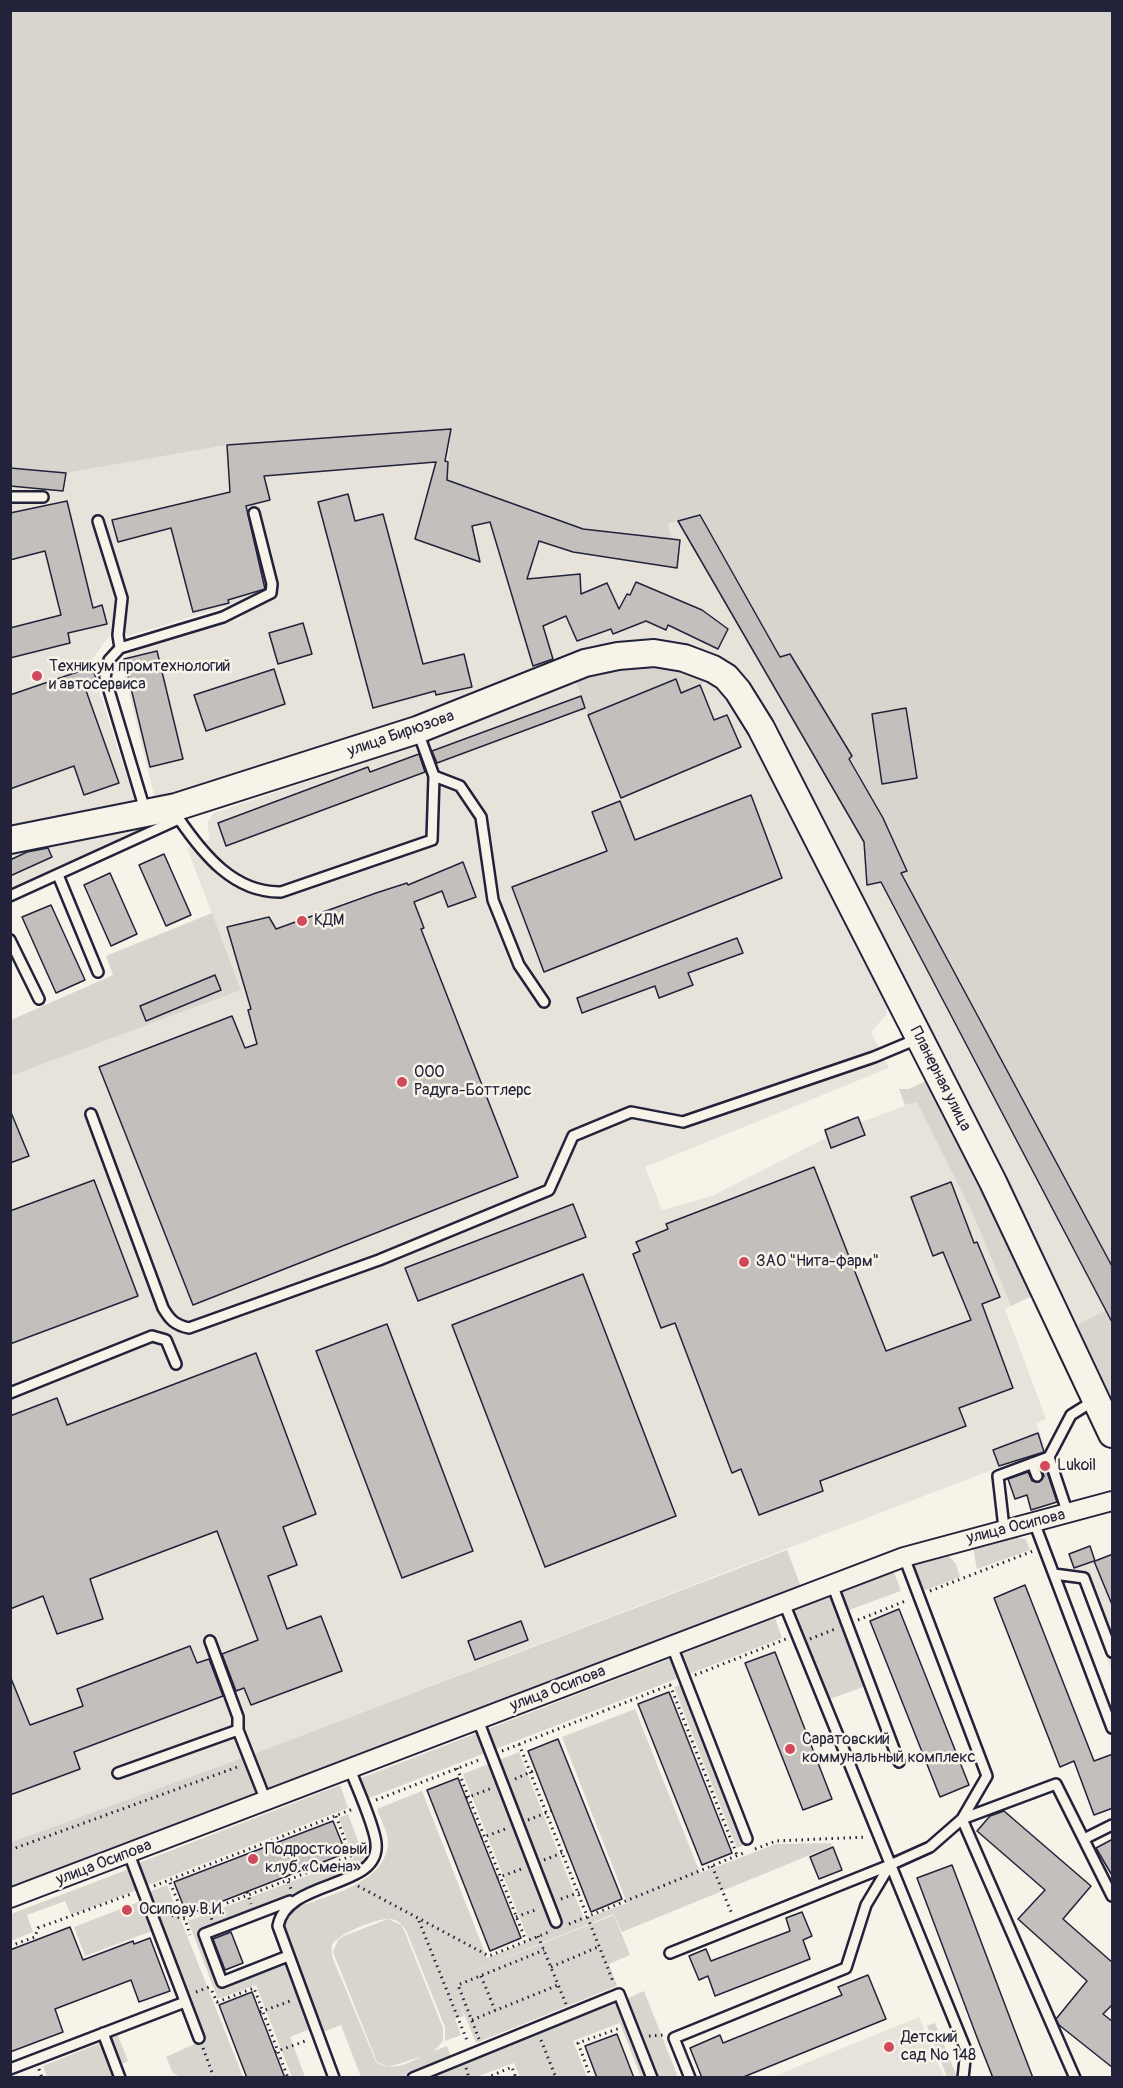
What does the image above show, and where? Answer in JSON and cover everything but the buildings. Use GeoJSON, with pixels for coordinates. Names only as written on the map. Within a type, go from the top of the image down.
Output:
{"type":"FeatureCollection","features":[{"type":"Feature","properties":{"kind":"main road","name":"улица Бирюзова"},"geometry":{"type":"LineString","coordinates":[[10,840],[146,812],[177,813],[417,730],[585,663],[618,656],[654,653],[684,658],[726,677],[743,698],[761,728]]}},
{"type":"Feature","properties":{"kind":"main road","name":"Планерная улица"},"geometry":{"type":"LineString","coordinates":[[761,728],[993,1182],[1113,1434]]}},
{"type":"Feature","properties":{"kind":"street","name":"улица Осипова"},"geometry":{"type":"LineString","coordinates":[[10,1898],[904,1557],[1050,1515],[1113,1501]]}},
{"type":"Feature","properties":{"kind":"lane"},"geometry":{"type":"LineString","coordinates":[[10,497],[43,497]]}},
{"type":"Feature","properties":{"kind":"lane"},"geometry":{"type":"LineString","coordinates":[[146,812],[105,677],[109,660],[120,648],[223,617],[271,593],[272,584],[254,513]]}},
{"type":"Feature","properties":{"kind":"lane"},"geometry":{"type":"LineString","coordinates":[[98,521],[122,598],[118,635],[120,648]]}},
{"type":"Feature","properties":{"kind":"lane"},"geometry":{"type":"LineString","coordinates":[[10,896],[58,875],[177,813],[202,852],[233,879],[264,892],[280,892],[432,840],[434,776],[417,730]]}},
{"type":"Feature","properties":{"kind":"lane"},"geometry":{"type":"LineString","coordinates":[[434,776],[460,786],[481,817],[493,900],[519,965],[544,1002]]}},
{"type":"Feature","properties":{"kind":"lane"},"geometry":{"type":"LineString","coordinates":[[58,875],[98,972]]}},
{"type":"Feature","properties":{"kind":"lane"},"geometry":{"type":"LineString","coordinates":[[10,940],[39,999]]}},
{"type":"Feature","properties":{"kind":"lane"},"geometry":{"type":"LineString","coordinates":[[91,1114],[163,1308],[170,1320],[178,1326],[189,1328],[379,1260],[549,1190],[573,1136],[631,1112],[683,1122],[874,1057],[920,1038]]}},
{"type":"Feature","properties":{"kind":"lane"},"geometry":{"type":"LineString","coordinates":[[10,1393],[152,1336],[165,1340],[176,1364]]}},
{"type":"Feature","properties":{"kind":"lane"},"geometry":{"type":"LineString","coordinates":[[1097,1398],[1071,1415],[1049,1457],[1050,1515],[1054,1574],[1113,1728]]}},
{"type":"Feature","properties":{"kind":"lane"},"geometry":{"type":"LineString","coordinates":[[1004,1528],[998,1476],[1049,1457]]}},
{"type":"Feature","properties":{"kind":"lane"},"geometry":{"type":"LineString","coordinates":[[1032,1463],[1037,1476]]}},
{"type":"Feature","properties":{"kind":"lane"},"geometry":{"type":"LineString","coordinates":[[670,1953],[930,1847],[962,1819],[987,1776],[904,1557]]}},
{"type":"Feature","properties":{"kind":"lane"},"geometry":{"type":"LineString","coordinates":[[1054,1574],[1084,1578],[1113,1652]]}},
{"type":"Feature","properties":{"kind":"lane"},"geometry":{"type":"LineString","coordinates":[[832,1584],[899,1762]]}},
{"type":"Feature","properties":{"kind":"lane"},"geometry":{"type":"LineString","coordinates":[[784,1603],[966,2050],[963,2078]]}},
{"type":"Feature","properties":{"kind":"lane"},"geometry":{"type":"LineString","coordinates":[[210,1641],[238,1717],[237,1730],[266,1801]]}},
{"type":"Feature","properties":{"kind":"lane"},"geometry":{"type":"LineString","coordinates":[[672,1646],[747,1839]]}},
{"type":"Feature","properties":{"kind":"lane"},"geometry":{"type":"LineString","coordinates":[[478,1720],[557,1925]]}},
{"type":"Feature","properties":{"kind":"lane"},"geometry":{"type":"LineString","coordinates":[[118,1773],[237,1730]]}},
{"type":"Feature","properties":{"kind":"lane"},"geometry":{"type":"LineString","coordinates":[[288,1956],[222,1982],[204,1934],[346,1879],[361,1872],[372,1861],[376,1844],[350,1769]]}},
{"type":"Feature","properties":{"kind":"lane"},"geometry":{"type":"LineString","coordinates":[[962,1819],[1056,1784],[1113,1896]]}},
{"type":"Feature","properties":{"kind":"lane"},"geometry":{"type":"LineString","coordinates":[[962,1819],[1075,2078]]}},
{"type":"Feature","properties":{"kind":"lane"},"geometry":{"type":"LineString","coordinates":[[1084,1839],[1113,1825]]}},
{"type":"Feature","properties":{"kind":"lane"},"geometry":{"type":"LineString","coordinates":[[129,1854],[199,2038]]}},
{"type":"Feature","properties":{"kind":"lane"},"geometry":{"type":"LineString","coordinates":[[690,2078],[674,2038],[846,1968],[866,1905],[890,1865]]}},
{"type":"Feature","properties":{"kind":"lane"},"geometry":{"type":"LineString","coordinates":[[295,1899],[285,1908],[278,1926],[334,2078]]}},
{"type":"Feature","properties":{"kind":"lane"},"geometry":{"type":"LineString","coordinates":[[413,2078],[432,2074],[472,2053],[619,1994],[652,2078]]}},
{"type":"Feature","properties":{"kind":"lane"},"geometry":{"type":"LineString","coordinates":[[10,2068],[184,1999]]}},
{"type":"Feature","properties":{"kind":"lane"},"geometry":{"type":"LineString","coordinates":[[103,2033],[120,2078]]}},
{"type":"Feature","properties":{"kind":"path"},"geometry":{"type":"LineString","coordinates":[[336,1816],[351,1856],[185,1919],[170,1880],[797,1635]]}},
{"type":"Feature","properties":{"kind":"path"},"geometry":{"type":"LineString","coordinates":[[670,1685],[737,1855]]}},
{"type":"Feature","properties":{"kind":"path"},"geometry":{"type":"LineString","coordinates":[[519,1744],[586,1917],[619,1994]]}},
{"type":"Feature","properties":{"kind":"path"},"geometry":{"type":"LineString","coordinates":[[10,1850],[250,1762]]}},
{"type":"Feature","properties":{"kind":"path"},"geometry":{"type":"LineString","coordinates":[[457,1768],[526,1941]]}},
{"type":"Feature","properties":{"kind":"path"},"geometry":{"type":"LineString","coordinates":[[567,1925],[776,1841],[878,1836]]}},
{"type":"Feature","properties":{"kind":"path"},"geometry":{"type":"LineString","coordinates":[[712,1866],[737,1927]]}},
{"type":"Feature","properties":{"kind":"path"},"geometry":{"type":"LineString","coordinates":[[346,1879],[418,1920],[489,1956],[538,1936],[557,1925]]}},
{"type":"Feature","properties":{"kind":"path"},"geometry":{"type":"LineString","coordinates":[[10,1946],[35,1937],[38,1928],[143,1890]]}},
{"type":"Feature","properties":{"kind":"path"},"geometry":{"type":"LineString","coordinates":[[418,1920],[472,2053]]}},
{"type":"Feature","properties":{"kind":"path"},"geometry":{"type":"LineString","coordinates":[[538,1936],[570,2014]]}},
{"type":"Feature","properties":{"kind":"path"},"geometry":{"type":"LineString","coordinates":[[551,1967],[598,1947]]}},
{"type":"Feature","properties":{"kind":"path"},"geometry":{"type":"LineString","coordinates":[[483,2049],[458,1985],[544,1950]]}},
{"type":"Feature","properties":{"kind":"path"},"geometry":{"type":"LineString","coordinates":[[481,1975],[495,2010]]}},
{"type":"Feature","properties":{"kind":"path"},"geometry":{"type":"LineString","coordinates":[[184,1999],[222,1982]]}},
{"type":"Feature","properties":{"kind":"path"},"geometry":{"type":"LineString","coordinates":[[472,2020],[558,1985]]}},
{"type":"Feature","properties":{"kind":"path"},"geometry":{"type":"LineString","coordinates":[[217,2002],[254,1988],[261,2012],[288,2078]]}},
{"type":"Feature","properties":{"kind":"path"},"geometry":{"type":"LineString","coordinates":[[261,2012],[303,1996]]}},
{"type":"Feature","properties":{"kind":"path"},"geometry":{"type":"LineString","coordinates":[[591,2078],[578,2043],[620,2027],[623,2036]]}},
{"type":"Feature","properties":{"kind":"path"},"geometry":{"type":"LineString","coordinates":[[536,2028],[556,2078]]}},
{"type":"Feature","properties":{"kind":"path"},"geometry":{"type":"LineString","coordinates":[[636,2037],[663,2035],[674,2038]]}},
{"type":"Feature","properties":{"kind":"path"},"geometry":{"type":"LineString","coordinates":[[277,2052],[318,2036]]}},
{"type":"Feature","properties":{"kind":"path"},"geometry":{"type":"LineString","coordinates":[[199,2038],[214,2078]]}},
{"type":"Feature","properties":{"kind":"path"},"geometry":{"type":"LineString","coordinates":[[486,2078],[512,2067],[516,2078]]}},
{"type":"Feature","properties":{"kind":"shaded area"},"geometry":{"type":"Polygon","coordinates":[[[10,11],[1112,11],[1112,1268],[901,873],[907,870],[883,818],[850,759],[852,756],[790,654],[780,657],[700,515],[668,524],[672,539],[583,529],[447,480],[451,429],[227,445],[66,473],[11,468],[10,11]]]}},
{"type":"Feature","properties":{"kind":"shaded area"},"geometry":{"type":"Polygon","coordinates":[[[451,429],[447,480],[583,529],[672,539],[668,524],[700,515],[780,657],[790,654],[852,756],[907,870],[902,873],[1112,1268],[1112,1307],[1077,1325],[769,726],[686,648],[438,713],[155,799],[121,660],[135,650],[152,644],[243,618],[241,602],[128,636],[114,630],[90,662],[135,802],[11,829],[10,468],[66,473],[227,445],[451,429]]]}},
{"type":"Feature","properties":{"kind":"shaded area"},"geometry":{"type":"Polygon","coordinates":[[[656,663],[706,679],[700,685],[681,693],[675,679],[588,715],[576,682],[620,668],[656,663]]]}},
{"type":"Feature","properties":{"kind":"shaded area"},"geometry":{"type":"Polygon","coordinates":[[[676,679],[706,679],[740,713],[888,1002],[886,1015],[871,1032],[889,1068],[645,1167],[662,1210],[712,1196],[826,1138],[823,1129],[859,1115],[862,1122],[917,1101],[975,1219],[1011,1306],[1005,1309],[1046,1419],[1036,1423],[1046,1449],[261,1751],[11,1842],[11,1076],[241,990],[187,848],[210,839],[207,823],[214,813],[430,740],[576,682],[588,715],[676,679]]]}},
{"type":"Feature","properties":{"kind":"shaded area"},"geometry":{"type":"Polygon","coordinates":[[[125,826],[151,829],[11,892],[10,849],[125,826]]]}},
{"type":"Feature","properties":{"kind":"shaded area"},"geometry":{"type":"Polygon","coordinates":[[[212,913],[241,990],[11,1076],[11,1020],[113,975],[106,956],[212,913]]]}},
{"type":"Feature","properties":{"kind":"shaded area"},"geometry":{"type":"Polygon","coordinates":[[[928,1080],[1036,1294],[1011,1306],[975,1219],[917,1102],[905,1105],[899,1089],[909,1089],[928,1080]]]}},
{"type":"Feature","properties":{"kind":"shaded area"},"geometry":{"type":"Polygon","coordinates":[[[1112,1307],[1112,1400],[1077,1325],[1112,1307]]]}},
{"type":"Feature","properties":{"kind":"shaded area"},"geometry":{"type":"Polygon","coordinates":[[[1012,1537],[1026,1539],[1030,1550],[977,1569],[973,1548],[1012,1537]]]}},
{"type":"Feature","properties":{"kind":"shaded area"},"geometry":{"type":"Polygon","coordinates":[[[787,1550],[801,1587],[11,1888],[11,1842],[261,1751],[787,1550]]]}},
{"type":"Feature","properties":{"kind":"shaded area"},"geometry":{"type":"Polygon","coordinates":[[[1112,1554],[1112,1672],[1074,1568],[1112,1554]]]}},
{"type":"Feature","properties":{"kind":"shaded area"},"geometry":{"type":"Polygon","coordinates":[[[948,1555],[956,1564],[960,1577],[923,1591],[913,1565],[948,1555]]]}},
{"type":"Feature","properties":{"kind":"shaded area"},"geometry":{"type":"Polygon","coordinates":[[[894,1572],[901,1591],[849,1610],[842,1592],[894,1572]]]}},
{"type":"Feature","properties":{"kind":"shaded area"},"geometry":{"type":"Polygon","coordinates":[[[832,1595],[866,1686],[827,1700],[793,1610],[832,1595]]]}},
{"type":"Feature","properties":{"kind":"shaded area"},"geometry":{"type":"Polygon","coordinates":[[[775,1618],[782,1638],[369,1798],[361,1778],[775,1618]]]}},
{"type":"Feature","properties":{"kind":"shaded area"},"geometry":{"type":"Polygon","coordinates":[[[682,1684],[746,1844],[737,1848],[674,1687],[682,1684]]]}},
{"type":"Feature","properties":{"kind":"shaded area"},"geometry":{"type":"Polygon","coordinates":[[[635,1709],[700,1873],[776,1844],[831,1843],[832,1846],[622,1932],[614,1914],[450,1980],[614,1915],[630,1955],[609,1964],[617,1986],[476,2043],[458,1999],[464,2016],[455,2019],[461,2035],[445,2041],[445,2027],[406,1930],[401,1925],[443,2028],[443,2041],[434,2051],[447,2046],[451,2057],[401,2077],[361,2077],[341,2025],[323,2032],[284,1933],[290,1915],[299,1907],[354,1886],[377,1869],[384,1858],[388,1840],[377,1809],[422,1791],[487,1958],[529,1941],[463,1774],[519,1752],[584,1919],[627,1903],[562,1737],[635,1709]],[[388,1919],[369,1923],[350,1931],[336,1941],[332,1948],[333,1959],[376,2062],[388,2067],[377,2062],[333,1952],[338,1940],[388,1919]],[[423,2056],[390,2067],[400,2066],[423,2056]]]}},
{"type":"Feature","properties":{"kind":"shaded area"},"geometry":{"type":"Polygon","coordinates":[[[340,1785],[348,1808],[148,1885],[139,1863],[340,1785]]]}},
{"type":"Feature","properties":{"kind":"shaded area"},"geometry":{"type":"Polygon","coordinates":[[[348,1814],[367,1865],[200,1929],[221,1986],[284,1962],[310,2029],[290,2037],[305,2077],[292,2077],[256,1985],[218,1999],[188,1921],[354,1858],[339,1818],[348,1814]]]}},
{"type":"Feature","properties":{"kind":"shaded area"},"geometry":{"type":"Polygon","coordinates":[[[129,1869],[137,1890],[71,1915],[65,1901],[27,1915],[33,1932],[11,1941],[11,1914],[129,1869]]]}},
{"type":"Feature","properties":{"kind":"shaded area"},"geometry":{"type":"Polygon","coordinates":[[[167,1885],[243,2077],[180,2077],[173,2073],[166,2057],[206,2039],[149,1892],[167,1885]]]}},
{"type":"Feature","properties":{"kind":"shaded area"},"geometry":{"type":"Polygon","coordinates":[[[141,1901],[152,1931],[85,1956],[74,1927],[141,1901]]]}},
{"type":"Feature","properties":{"kind":"shaded area"},"geometry":{"type":"Polygon","coordinates":[[[644,1991],[678,2077],[657,2077],[626,1999],[644,1991]]]}},
{"type":"Feature","properties":{"kind":"shaded area"},"geometry":{"type":"Polygon","coordinates":[[[618,2002],[647,2077],[641,2077],[620,2023],[573,2041],[587,2077],[520,2077],[514,2063],[476,2077],[439,2077],[438,2075],[618,2002]]]}},
{"type":"Feature","properties":{"kind":"shaded area","name":"Детский сад № 148"},"geometry":{"type":"Polygon","coordinates":[[[919,2017],[944,2077],[772,2077],[919,2017]]]}},
{"type":"Feature","properties":{"kind":"shaded area"},"geometry":{"type":"Polygon","coordinates":[[[935,2023],[957,2077],[947,2077],[927,2026],[935,2023]]]}},
{"type":"Feature","properties":{"kind":"shaded area"},"geometry":{"type":"Polygon","coordinates":[[[117,2033],[128,2061],[120,2065],[109,2036],[117,2033]]]}},
{"type":"Feature","properties":{"kind":"shaded area"},"geometry":{"type":"Polygon","coordinates":[[[100,2043],[113,2077],[47,2077],[43,2066],[100,2043]]]}},
{"type":"Feature","properties":{"kind":"place","name":"Техникум промтехнологий и автосервиса"},"geometry":{"type":"Point","coordinates":[37,676]}},
{"type":"Feature","properties":{"kind":"place","name":"КДМ"},"geometry":{"type":"Point","coordinates":[302,921]}},
{"type":"Feature","properties":{"kind":"place","name":"ООО Радуга-Боттлерс"},"geometry":{"type":"Point","coordinates":[402,1082]}},
{"type":"Feature","properties":{"kind":"place","name":"ЗАО \"Нита-фарм\""},"geometry":{"type":"Point","coordinates":[744,1262]}},
{"type":"Feature","properties":{"kind":"place","name":"Lukoil"},"geometry":{"type":"Point","coordinates":[1045,1466]}},
{"type":"Feature","properties":{"kind":"place","name":"Саратовский коммунальный комплекс"},"geometry":{"type":"Point","coordinates":[790,1749]}},
{"type":"Feature","properties":{"kind":"place","name":"Подростковый клуб «Смена»"},"geometry":{"type":"Point","coordinates":[253,1859]}},
{"type":"Feature","properties":{"kind":"place","name":"Осипову В.И."},"geometry":{"type":"Point","coordinates":[127,1910]}},
{"type":"Feature","properties":{"kind":"place","name":"Детский сад № 148"},"geometry":{"type":"Point","coordinates":[889,2047]}}]}
